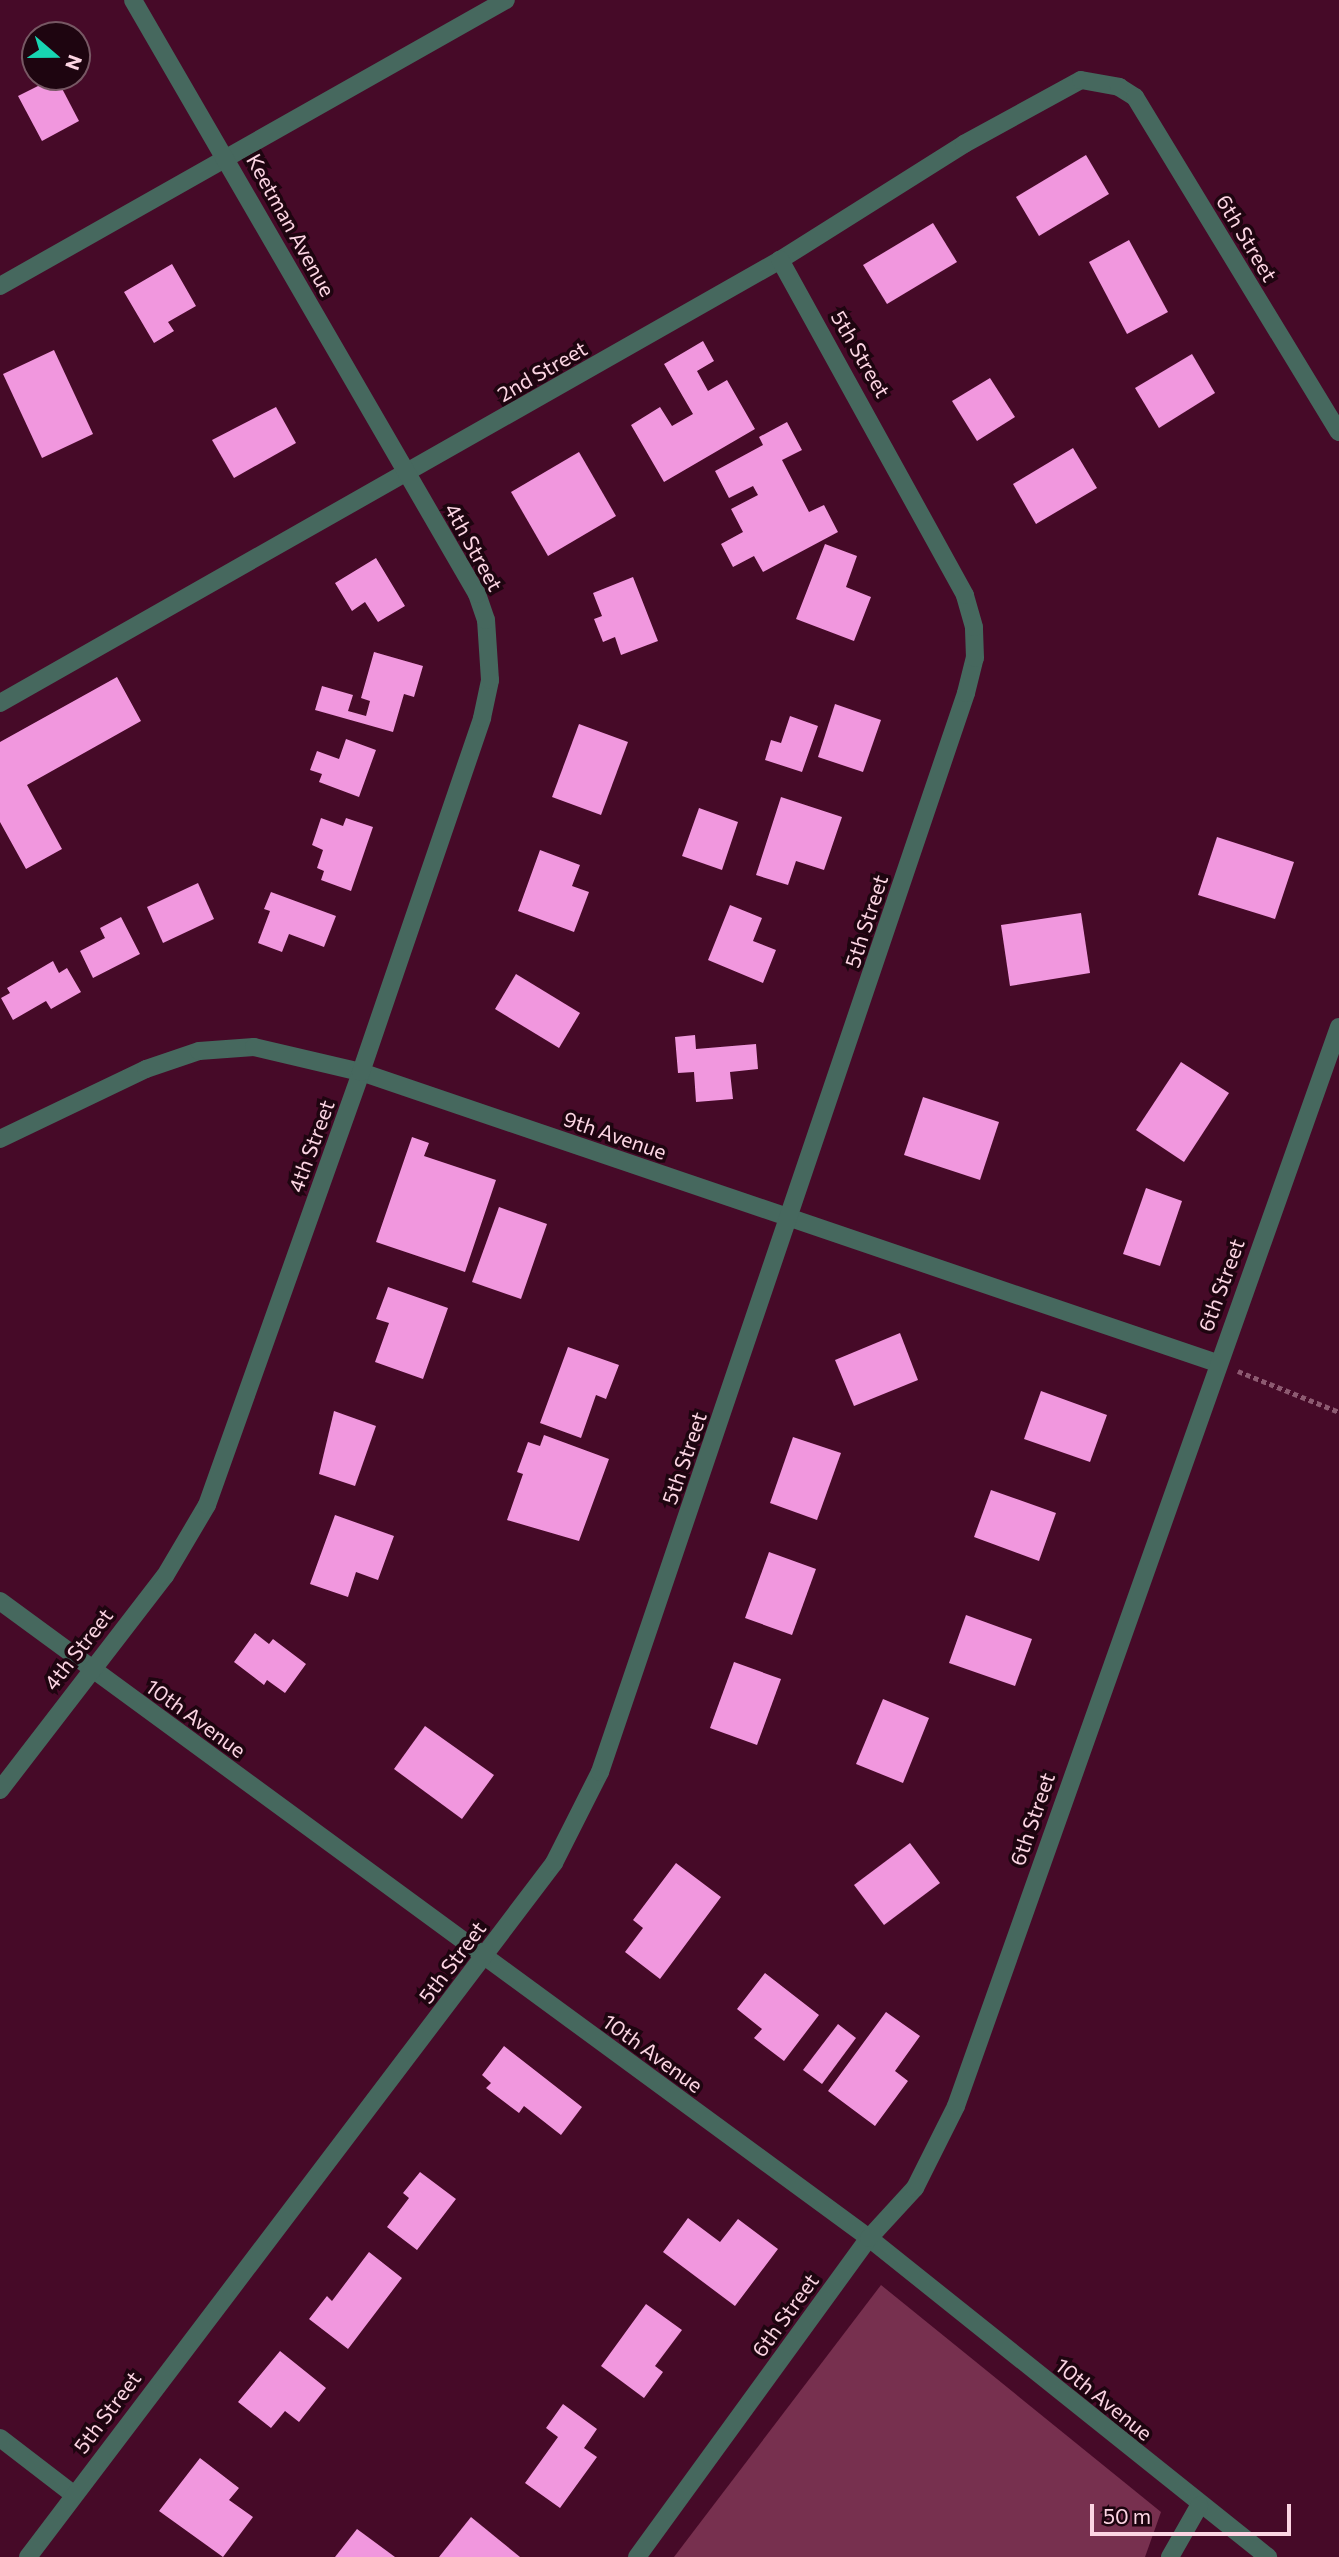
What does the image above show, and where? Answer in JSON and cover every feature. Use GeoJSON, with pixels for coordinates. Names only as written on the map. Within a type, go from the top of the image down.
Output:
{"type":"FeatureCollection","features":[{"type":"Feature","properties":{"kind":"street","name":"Keetman Avenue"},"geometry":{"type":"LineString","coordinates":[[133,0],[226,156],[406,475]]}},
{"type":"Feature","properties":{"kind":"street"},"geometry":{"type":"LineString","coordinates":[[0,286],[506,0]]}},
{"type":"Feature","properties":{"kind":"street","name":"2nd Street"},"geometry":{"type":"LineString","coordinates":[[0,703],[406,475],[780,260],[976,137],[1081,80],[1103,82]]}},
{"type":"Feature","properties":{"kind":"street","name":"6th Street"},"geometry":{"type":"LineString","coordinates":[[1103,82],[1135,97],[1339,432]]}},
{"type":"Feature","properties":{"kind":"street","name":"5th Street"},"geometry":{"type":"LineString","coordinates":[[28,2557],[73,2494],[554,1863],[600,1772],[791,1219],[967,693],[975,637],[965,595],[780,260]]}},
{"type":"Feature","properties":{"kind":"street","name":"4th Street"},"geometry":{"type":"LineString","coordinates":[[0,1790],[90,1669],[165,1576],[207,1504],[361,1072],[482,718],[490,680],[486,620],[477,594],[406,475]]}},
{"type":"Feature","properties":{"kind":"street","name":"6th Street"},"geometry":{"type":"LineString","coordinates":[[637,2557],[869,2238],[915,2188],[956,2106],[1217,1363],[1339,1027]]}},
{"type":"Feature","properties":{"kind":"street","name":"9th Avenue"},"geometry":{"type":"LineString","coordinates":[[0,1139],[146,1069],[199,1051],[254,1047],[361,1072],[1217,1363]]}},
{"type":"Feature","properties":{"kind":"street","name":"10th Avenue"},"geometry":{"type":"LineString","coordinates":[[0,1601],[869,2238],[1199,2506],[1268,2557]]}},
{"type":"Feature","properties":{"kind":"street"},"geometry":{"type":"LineString","coordinates":[[0,2438],[73,2494]]}},
{"type":"Feature","properties":{"kind":"street"},"geometry":{"type":"LineString","coordinates":[[1170,2557],[1199,2506]]}},
{"type":"Feature","properties":{"kind":"path"},"geometry":{"type":"LineString","coordinates":[[1217,1363],[1339,1412]]}},
{"type":"Feature","properties":{"kind":"shaded area"},"geometry":{"type":"Polygon","coordinates":[[[881,2285],[1161,2512],[1145,2557],[674,2557],[881,2285]]]}},
{"type":"Feature","properties":{"kind":"building"},"geometry":{"type":"Polygon","coordinates":[[[28,91],[63,91],[79,121],[42,141],[18,96],[28,91]]]}},
{"type":"Feature","properties":{"kind":"building"},"geometry":{"type":"Polygon","coordinates":[[[1086,155],[1109,194],[1039,236],[1016,197],[1086,155]]]}},
{"type":"Feature","properties":{"kind":"building"},"geometry":{"type":"Polygon","coordinates":[[[933,223],[957,262],[887,304],[863,265],[933,223]]]}},
{"type":"Feature","properties":{"kind":"building"},"geometry":{"type":"Polygon","coordinates":[[[1129,240],[1168,312],[1127,334],[1089,262],[1129,240]]]}},
{"type":"Feature","properties":{"kind":"building"},"geometry":{"type":"Polygon","coordinates":[[[172,264],[196,306],[168,322],[174,331],[154,343],[124,292],[172,264]]]}},
{"type":"Feature","properties":{"kind":"building"},"geometry":{"type":"Polygon","coordinates":[[[703,341],[714,361],[697,371],[708,391],[727,380],[755,429],[664,482],[631,425],[660,407],[672,426],[693,414],[664,364],[703,341]]]}},
{"type":"Feature","properties":{"kind":"building"},"geometry":{"type":"Polygon","coordinates":[[[54,350],[93,434],[42,458],[3,374],[54,350]]]}},
{"type":"Feature","properties":{"kind":"building"},"geometry":{"type":"Polygon","coordinates":[[[1192,354],[1215,393],[1159,428],[1135,388],[1192,354]]]}},
{"type":"Feature","properties":{"kind":"building"},"geometry":{"type":"Polygon","coordinates":[[[990,378],[1015,417],[977,441],[952,401],[990,378]]]}},
{"type":"Feature","properties":{"kind":"building"},"geometry":{"type":"Polygon","coordinates":[[[276,407],[296,443],[234,478],[212,440],[276,407]]]}},
{"type":"Feature","properties":{"kind":"building"},"geometry":{"type":"Polygon","coordinates":[[[787,422],[802,450],[782,460],[809,512],[824,505],[838,532],[763,572],[754,556],[733,567],[721,544],[743,532],[731,509],[758,495],[753,486],[729,498],[715,471],[763,445],[759,437],[787,422]]]}},
{"type":"Feature","properties":{"kind":"building"},"geometry":{"type":"Polygon","coordinates":[[[1073,448],[1097,488],[1036,524],[1013,484],[1073,448]]]}},
{"type":"Feature","properties":{"kind":"building"},"geometry":{"type":"Polygon","coordinates":[[[579,452],[616,516],[548,556],[511,492],[579,452]]]}},
{"type":"Feature","properties":{"kind":"building"},"geometry":{"type":"Polygon","coordinates":[[[825,544],[857,556],[846,587],[871,597],[854,641],[796,619],[825,544]]]}},
{"type":"Feature","properties":{"kind":"building"},"geometry":{"type":"Polygon","coordinates":[[[376,558],[405,606],[378,622],[365,602],[352,611],[335,583],[376,558]]]}},
{"type":"Feature","properties":{"kind":"building"},"geometry":{"type":"Polygon","coordinates":[[[633,577],[658,641],[621,655],[615,637],[603,642],[594,619],[602,616],[593,593],[633,577]]]}},
{"type":"Feature","properties":{"kind":"building"},"geometry":{"type":"Polygon","coordinates":[[[374,652],[423,666],[414,697],[404,694],[393,732],[315,710],[322,686],[353,695],[348,711],[366,716],[370,701],[361,698],[374,652]]]}},
{"type":"Feature","properties":{"kind":"building"},"geometry":{"type":"Polygon","coordinates":[[[117,677],[141,721],[27,785],[62,849],[26,869],[0,822],[0,742],[117,677]]]}},
{"type":"Feature","properties":{"kind":"building"},"geometry":{"type":"Polygon","coordinates":[[[835,704],[881,720],[863,772],[818,757],[835,704]]]}},
{"type":"Feature","properties":{"kind":"building"},"geometry":{"type":"Polygon","coordinates":[[[790,716],[818,726],[802,772],[765,760],[771,740],[781,743],[790,716]]]}},
{"type":"Feature","properties":{"kind":"building"},"geometry":{"type":"Polygon","coordinates":[[[579,724],[628,742],[601,815],[552,797],[579,724]]]}},
{"type":"Feature","properties":{"kind":"building"},"geometry":{"type":"Polygon","coordinates":[[[346,739],[376,750],[359,797],[319,782],[322,774],[310,770],[317,751],[339,759],[346,739]]]}},
{"type":"Feature","properties":{"kind":"building"},"geometry":{"type":"Polygon","coordinates":[[[781,797],[842,817],[824,870],[796,861],[788,885],[756,875],[781,797]]]}},
{"type":"Feature","properties":{"kind":"building"},"geometry":{"type":"Polygon","coordinates":[[[699,808],[738,822],[722,870],[682,856],[699,808]]]}},
{"type":"Feature","properties":{"kind":"building"},"geometry":{"type":"Polygon","coordinates":[[[321,818],[343,826],[346,818],[373,827],[351,891],[321,880],[324,871],[317,868],[323,850],[312,845],[321,818]]]}},
{"type":"Feature","properties":{"kind":"building"},"geometry":{"type":"Polygon","coordinates":[[[1217,837],[1294,862],[1275,919],[1198,895],[1217,837]]]}},
{"type":"Feature","properties":{"kind":"building"},"geometry":{"type":"Polygon","coordinates":[[[540,850],[580,865],[572,886],[589,892],[574,932],[518,911],[540,850]]]}},
{"type":"Feature","properties":{"kind":"building"},"geometry":{"type":"Polygon","coordinates":[[[198,883],[214,919],[163,943],[147,907],[198,883]]]}},
{"type":"Feature","properties":{"kind":"building"},"geometry":{"type":"Polygon","coordinates":[[[271,892],[336,916],[324,947],[289,934],[282,952],[258,943],[270,911],[264,909],[271,892]]]}},
{"type":"Feature","properties":{"kind":"building"},"geometry":{"type":"Polygon","coordinates":[[[730,905],[762,918],[753,941],[776,950],[763,983],[708,960],[730,905]]]}},
{"type":"Feature","properties":{"kind":"building"},"geometry":{"type":"Polygon","coordinates":[[[1081,913],[1090,973],[1010,986],[1001,925],[1081,913]]]}},
{"type":"Feature","properties":{"kind":"building"},"geometry":{"type":"Polygon","coordinates":[[[121,917],[140,954],[93,978],[80,951],[105,938],[100,928],[121,917]]]}},
{"type":"Feature","properties":{"kind":"building"},"geometry":{"type":"Polygon","coordinates":[[[53,961],[59,973],[67,968],[81,992],[51,1009],[46,1001],[13,1020],[1,998],[10,993],[7,988],[53,961]]]}},
{"type":"Feature","properties":{"kind":"building"},"geometry":{"type":"Polygon","coordinates":[[[516,974],[580,1013],[559,1048],[495,1009],[516,974]]]}},
{"type":"Feature","properties":{"kind":"building"},"geometry":{"type":"Polygon","coordinates":[[[695,1035],[696,1049],[756,1044],[758,1069],[730,1072],[733,1099],[696,1102],[694,1072],[678,1073],[675,1037],[695,1035]]]}},
{"type":"Feature","properties":{"kind":"building"},"geometry":{"type":"Polygon","coordinates":[[[1181,1062],[1229,1093],[1184,1162],[1136,1130],[1181,1062]]]}},
{"type":"Feature","properties":{"kind":"building"},"geometry":{"type":"Polygon","coordinates":[[[923,1097],[999,1122],[980,1180],[904,1155],[923,1097]]]}},
{"type":"Feature","properties":{"kind":"building"},"geometry":{"type":"Polygon","coordinates":[[[412,1137],[429,1143],[424,1156],[496,1180],[465,1272],[376,1242],[412,1137]]]}},
{"type":"Feature","properties":{"kind":"building"},"geometry":{"type":"Polygon","coordinates":[[[1146,1188],[1182,1201],[1160,1266],[1123,1254],[1146,1188]]]}},
{"type":"Feature","properties":{"kind":"building"},"geometry":{"type":"Polygon","coordinates":[[[499,1207],[547,1224],[521,1299],[472,1282],[499,1207]]]}},
{"type":"Feature","properties":{"kind":"building"},"geometry":{"type":"Polygon","coordinates":[[[388,1287],[448,1308],[423,1379],[375,1362],[389,1323],[376,1319],[388,1287]]]}},
{"type":"Feature","properties":{"kind":"building"},"geometry":{"type":"Polygon","coordinates":[[[900,1333],[918,1380],[854,1406],[835,1360],[900,1333]]]}},
{"type":"Feature","properties":{"kind":"building"},"geometry":{"type":"Polygon","coordinates":[[[568,1347],[619,1365],[606,1399],[596,1395],[581,1438],[540,1423],[568,1347]]]}},
{"type":"Feature","properties":{"kind":"building"},"geometry":{"type":"Polygon","coordinates":[[[1041,1391],[1107,1415],[1090,1462],[1024,1439],[1041,1391]]]}},
{"type":"Feature","properties":{"kind":"building"},"geometry":{"type":"Polygon","coordinates":[[[334,1411],[376,1426],[355,1486],[319,1474],[334,1411]]]}},
{"type":"Feature","properties":{"kind":"building"},"geometry":{"type":"Polygon","coordinates":[[[544,1435],[609,1459],[579,1541],[507,1520],[523,1474],[517,1472],[528,1442],[540,1446],[544,1435]]]}},
{"type":"Feature","properties":{"kind":"building"},"geometry":{"type":"Polygon","coordinates":[[[793,1437],[841,1453],[817,1520],[770,1503],[793,1437]]]}},
{"type":"Feature","properties":{"kind":"building"},"geometry":{"type":"Polygon","coordinates":[[[991,1490],[1056,1513],[1039,1561],[974,1537],[991,1490]]]}},
{"type":"Feature","properties":{"kind":"building"},"geometry":{"type":"Polygon","coordinates":[[[335,1515],[394,1536],[378,1580],[356,1572],[348,1597],[310,1584],[335,1515]]]}},
{"type":"Feature","properties":{"kind":"building"},"geometry":{"type":"Polygon","coordinates":[[[769,1552],[816,1569],[792,1635],[745,1618],[769,1552]]]}},
{"type":"Feature","properties":{"kind":"building"},"geometry":{"type":"Polygon","coordinates":[[[966,1615],[1032,1639],[1015,1686],[949,1663],[966,1615]]]}},
{"type":"Feature","properties":{"kind":"building"},"geometry":{"type":"Polygon","coordinates":[[[255,1633],[269,1644],[273,1639],[306,1664],[285,1693],[267,1680],[264,1685],[234,1662],[255,1633]]]}},
{"type":"Feature","properties":{"kind":"building"},"geometry":{"type":"Polygon","coordinates":[[[734,1662],[781,1679],[757,1745],[710,1728],[734,1662]]]}},
{"type":"Feature","properties":{"kind":"building"},"geometry":{"type":"Polygon","coordinates":[[[883,1699],[929,1718],[903,1783],[856,1764],[883,1699]]]}},
{"type":"Feature","properties":{"kind":"building"},"geometry":{"type":"Polygon","coordinates":[[[425,1726],[494,1775],[462,1819],[394,1769],[425,1726]]]}},
{"type":"Feature","properties":{"kind":"building"},"geometry":{"type":"Polygon","coordinates":[[[910,1843],[940,1883],[884,1925],[854,1885],[910,1843]]]}},
{"type":"Feature","properties":{"kind":"building"},"geometry":{"type":"Polygon","coordinates":[[[676,1863],[721,1897],[660,1979],[625,1952],[643,1928],[633,1920],[676,1863]]]}},
{"type":"Feature","properties":{"kind":"building"},"geometry":{"type":"Polygon","coordinates":[[[765,1973],[819,2015],[784,2061],[754,2038],[762,2029],[737,2009],[765,1973]]]}},
{"type":"Feature","properties":{"kind":"building"},"geometry":{"type":"Polygon","coordinates":[[[886,2012],[920,2036],[895,2071],[908,2081],[875,2126],[828,2091],[886,2012]]]}},
{"type":"Feature","properties":{"kind":"building"},"geometry":{"type":"Polygon","coordinates":[[[838,2024],[856,2038],[822,2084],[803,2070],[838,2024]]]}},
{"type":"Feature","properties":{"kind":"building"},"geometry":{"type":"Polygon","coordinates":[[[504,2046],[582,2107],[561,2135],[524,2106],[519,2113],[486,2088],[491,2083],[482,2075],[504,2046]]]}},
{"type":"Feature","properties":{"kind":"building"},"geometry":{"type":"Polygon","coordinates":[[[420,2172],[456,2199],[417,2250],[387,2227],[409,2198],[403,2193],[420,2172]]]}},
{"type":"Feature","properties":{"kind":"building"},"geometry":{"type":"Polygon","coordinates":[[[688,2218],[720,2242],[738,2219],[778,2249],[735,2306],[663,2252],[688,2218]]]}},
{"type":"Feature","properties":{"kind":"building"},"geometry":{"type":"Polygon","coordinates":[[[369,2252],[402,2278],[348,2349],[309,2319],[327,2296],[332,2301],[369,2252]]]}},
{"type":"Feature","properties":{"kind":"building"},"geometry":{"type":"Polygon","coordinates":[[[646,2304],[682,2330],[655,2366],[663,2372],[644,2398],[601,2366],[646,2304]]]}},
{"type":"Feature","properties":{"kind":"building"},"geometry":{"type":"Polygon","coordinates":[[[280,2351],[326,2388],[299,2422],[285,2411],[271,2428],[238,2402],[280,2351]]]}},
{"type":"Feature","properties":{"kind":"building"},"geometry":{"type":"Polygon","coordinates":[[[563,2404],[597,2429],[584,2448],[597,2457],[560,2508],[525,2483],[558,2437],[546,2428],[563,2404]]]}},
{"type":"Feature","properties":{"kind":"building"},"geometry":{"type":"Polygon","coordinates":[[[200,2458],[239,2488],[229,2500],[253,2517],[223,2557],[159,2511],[200,2458]]]}},
{"type":"Feature","properties":{"kind":"building"},"geometry":{"type":"Polygon","coordinates":[[[471,2517],[520,2557],[439,2557],[471,2517]]]}},
{"type":"Feature","properties":{"kind":"building"},"geometry":{"type":"Polygon","coordinates":[[[357,2529],[395,2557],[335,2557],[357,2529]]]}}]}
